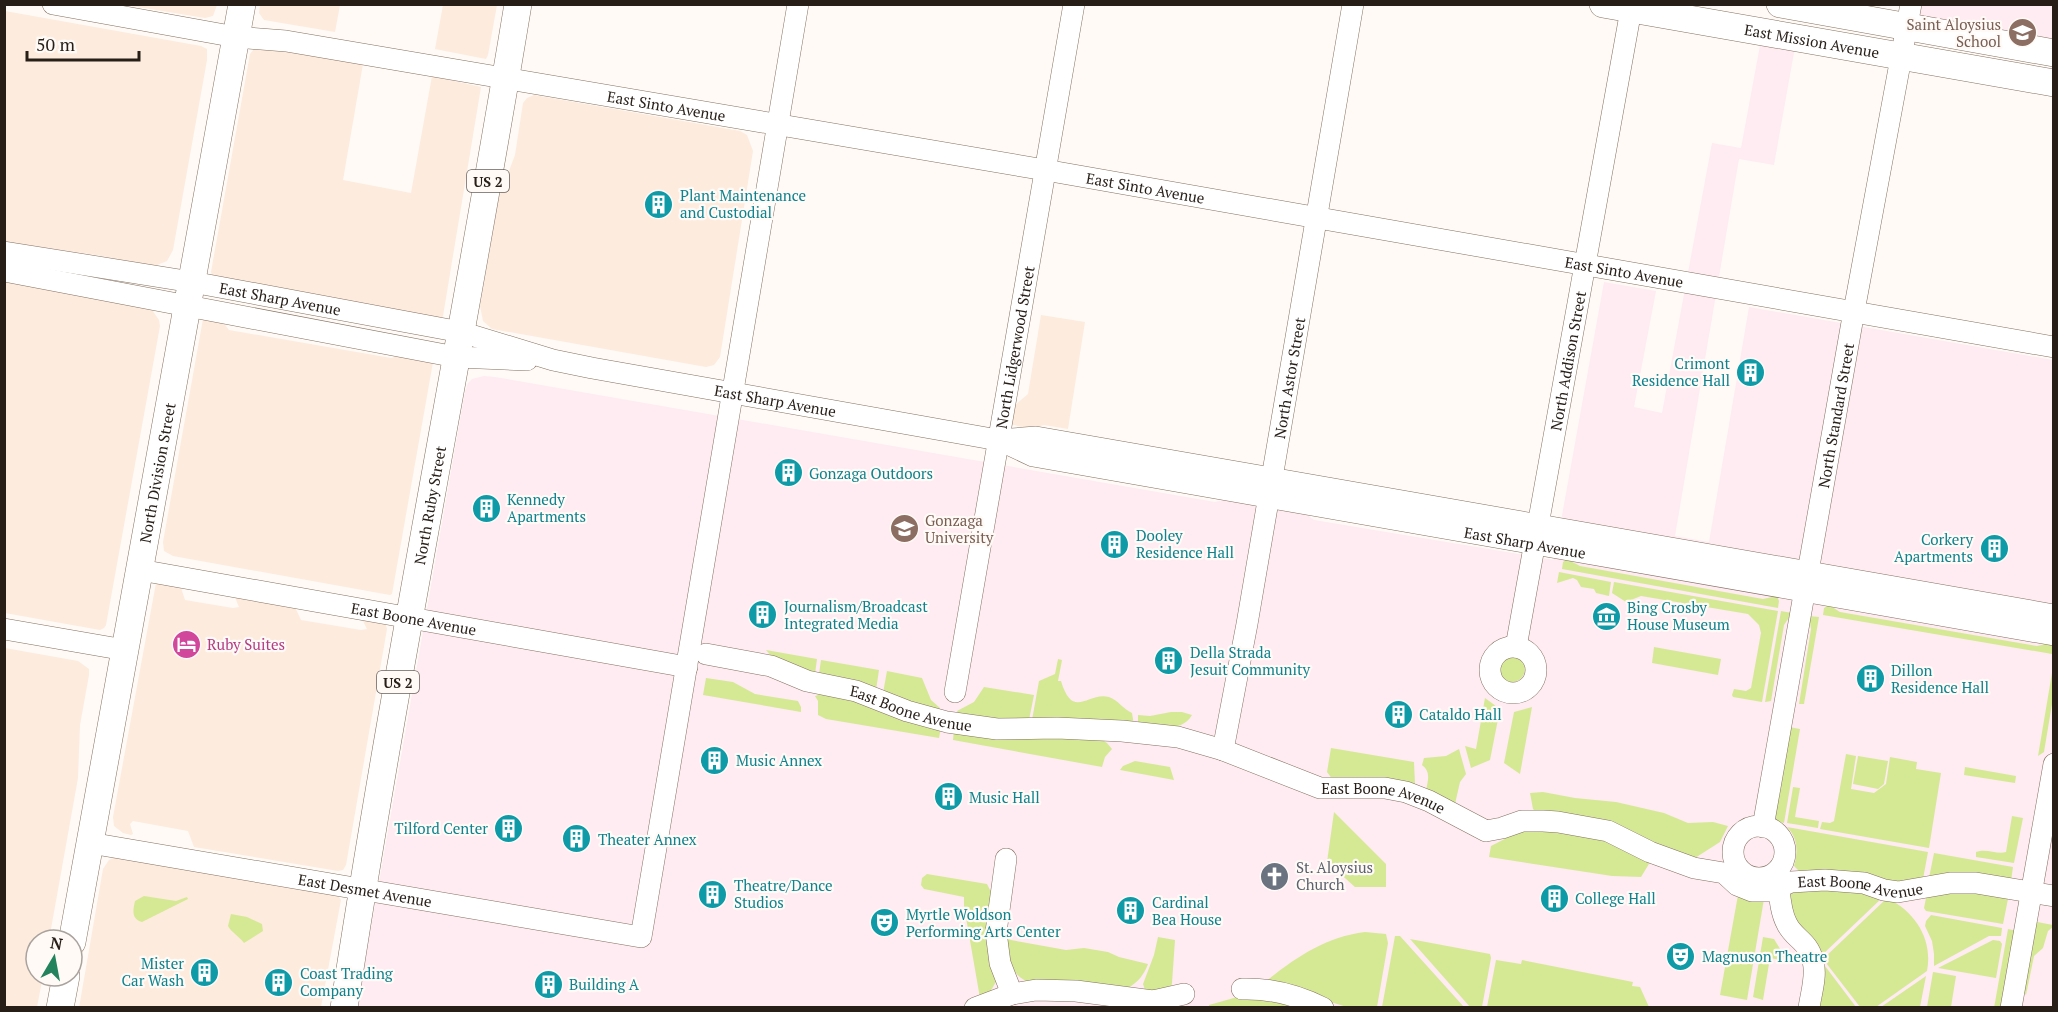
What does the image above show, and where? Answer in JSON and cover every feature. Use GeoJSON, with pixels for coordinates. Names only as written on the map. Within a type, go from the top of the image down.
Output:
{"type":"FeatureCollection","features":[{"type":"Feature","properties":{"kind":"main road","name":"North Division Street"},"geometry":{"type":"LineString","coordinates":[[75,928],[242,4]]}},
{"type":"Feature","properties":{"kind":"main road","name":"North Ruby Street"},"geometry":{"type":"LineString","coordinates":[[344,1008],[409,617],[518,4]]}},
{"type":"Feature","properties":{"kind":"main road","name":"East Mission Avenue"},"geometry":{"type":"LineString","coordinates":[[1604,4],[1632,7],[2054,83]]}},
{"type":"Feature","properties":{"kind":"main road","name":"East Mission Avenue"},"geometry":{"type":"LineString","coordinates":[[1780,4],[1909,15],[2054,53]]}},
{"type":"Feature","properties":{"kind":"main road"},"geometry":{"type":"LineString","coordinates":[[60,1008],[64,988]]}},
{"type":"Feature","properties":{"kind":"street","name":"East Sinto Avenue"},"geometry":{"type":"LineString","coordinates":[[53,4],[236,37],[286,41],[1045,170],[2054,347]]}},
{"type":"Feature","properties":{"kind":"street"},"geometry":{"type":"LineString","coordinates":[[687,667],[798,4]]}},
{"type":"Feature","properties":{"kind":"street","name":"North Lidgerwood Street"},"geometry":{"type":"LineString","coordinates":[[955,692],[1074,4]]}},
{"type":"Feature","properties":{"kind":"street","name":"North Astor Street"},"geometry":{"type":"LineString","coordinates":[[1223,750],[1247,624],[1353,4]]}},
{"type":"Feature","properties":{"kind":"street","name":"North Addison Street"},"geometry":{"type":"LineString","coordinates":[[1516,646],[1632,7]]}},
{"type":"Feature","properties":{"kind":"street","name":"North Standard Street"},"geometry":{"type":"LineString","coordinates":[[1763,827],[1909,15]]}},
{"type":"Feature","properties":{"kind":"street","name":"East Sharp Avenue"},"geometry":{"type":"LineString","coordinates":[[4,252],[190,294],[459,345],[998,440],[1033,456],[1269,488],[1807,582],[2054,615]]}},
{"type":"Feature","properties":{"kind":"street","name":"East Sharp Avenue"},"geometry":{"type":"LineString","coordinates":[[4,271],[190,294]]}},
{"type":"Feature","properties":{"kind":"street","name":"East Boone Avenue"},"geometry":{"type":"LineString","coordinates":[[140,570],[687,667]]}},
{"type":"Feature","properties":{"kind":"street","name":"East Sharp Avenue"},"geometry":{"type":"LineString","coordinates":[[1807,582],[2054,635]]}},
{"type":"Feature","properties":{"kind":"street"},"geometry":{"type":"LineString","coordinates":[[4,629],[125,650]]}},
{"type":"Feature","properties":{"kind":"street","name":"East Boone Avenue"},"geometry":{"type":"LineString","coordinates":[[706,654],[771,666],[807,681],[856,691],[907,711],[946,722],[998,729],[1058,728],[1178,737],[1223,750],[1320,788],[1385,788],[1406,792],[1429,801],[1486,831],[1522,821],[1558,822],[1608,831],[1650,852],[1694,868],[1724,873],[1737,885],[1752,891],[1769,891],[1791,882],[1825,880],[1864,883],[1898,892],[1950,883],[1990,884],[2054,896]]}},
{"type":"Feature","properties":{"kind":"street","name":"East Desmet Avenue"},"geometry":{"type":"LineString","coordinates":[[90,843],[641,937],[687,667]]}},
{"type":"Feature","properties":{"kind":"street"},"geometry":{"type":"LineString","coordinates":[[2011,1008],[2054,764]]}},
{"type":"Feature","properties":{"kind":"street"},"geometry":{"type":"LineString","coordinates":[[1006,859],[996,932],[1000,963],[1012,994]]}},
{"type":"Feature","properties":{"kind":"street"},"geometry":{"type":"LineString","coordinates":[[1779,888],[1786,924],[1808,946],[1813,961],[1815,973],[1809,1008]]}},
{"type":"Feature","properties":{"kind":"street"},"geometry":{"type":"LineString","coordinates":[[1242,989],[1257,988],[1288,993],[1323,1008]]}},
{"type":"Feature","properties":{"kind":"street"},"geometry":{"type":"LineString","coordinates":[[975,1008],[1012,994],[1055,989],[1153,1002],[1184,994]]}},
{"type":"Feature","properties":{"kind":"shaded area","name":"Saint Aloysius School"},"geometry":{"type":"Polygon","coordinates":[[[1919,4],[2053,5],[2053,45],[1920,18],[1919,4]]]}},
{"type":"Feature","properties":{"kind":"shaded area"},"geometry":{"type":"Polygon","coordinates":[[[126,5],[217,5],[213,16],[205,18],[126,5]]]}},
{"type":"Feature","properties":{"kind":"shaded area"},"geometry":{"type":"Polygon","coordinates":[[[260,5],[340,5],[335,32],[264,20],[259,13],[260,5]]]}},
{"type":"Feature","properties":{"kind":"shaded area"},"geometry":{"type":"Polygon","coordinates":[[[443,5],[497,5],[486,59],[435,49],[443,5]]]}},
{"type":"Feature","properties":{"kind":"shaded area"},"geometry":{"type":"Polygon","coordinates":[[[5,11],[201,46],[207,49],[207,60],[173,250],[167,261],[150,265],[5,242],[5,11]]]}},
{"type":"Feature","properties":{"kind":"shaded area","name":"Gonzaga University"},"geometry":{"type":"Polygon","coordinates":[[[1761,40],[1795,47],[1774,165],[1739,159],[1675,536],[1709,542],[1749,307],[2053,360],[2053,1007],[357,1008],[465,392],[472,379],[484,376],[495,377],[1215,502],[1228,499],[1306,514],[1314,520],[1554,560],[1604,282],[1656,291],[1634,407],[1662,413],[1712,143],[1741,148],[1761,40]]]}},
{"type":"Feature","properties":{"kind":"shaded area"},"geometry":{"type":"Polygon","coordinates":[[[262,48],[363,64],[343,180],[411,193],[432,76],[481,87],[443,316],[440,319],[213,277],[211,272],[250,54],[254,49],[262,48]]]}},
{"type":"Feature","properties":{"kind":"shaded area"},"geometry":{"type":"Polygon","coordinates":[[[534,95],[740,131],[747,135],[753,151],[720,357],[714,365],[706,367],[492,329],[483,321],[480,306],[499,197],[515,155],[523,103],[534,95]]]}},
{"type":"Feature","properties":{"kind":"shaded area"},"geometry":{"type":"Polygon","coordinates":[[[4,279],[146,307],[152,310],[159,320],[160,326],[106,625],[100,630],[5,613],[4,279]]]}},
{"type":"Feature","properties":{"kind":"shaded area"},"geometry":{"type":"Polygon","coordinates":[[[1041,315],[1085,322],[1068,429],[1044,425],[1030,429],[1010,424],[1014,406],[1028,394],[1041,315]]]}},
{"type":"Feature","properties":{"kind":"shaded area"},"geometry":{"type":"Polygon","coordinates":[[[203,319],[222,321],[229,330],[391,358],[402,355],[433,362],[392,594],[173,556],[164,551],[163,542],[203,319]]]}},
{"type":"Feature","properties":{"kind":"shaded area"},"geometry":{"type":"Polygon","coordinates":[[[156,583],[180,585],[185,600],[239,607],[234,595],[295,607],[301,620],[361,630],[367,629],[362,619],[385,622],[387,629],[346,865],[343,870],[194,847],[188,831],[133,821],[130,824],[133,834],[131,835],[123,833],[114,826],[113,817],[156,583]]]}},
{"type":"Feature","properties":{"kind":"shaded area"},"geometry":{"type":"Polygon","coordinates":[[[5,648],[78,661],[89,669],[89,675],[80,725],[78,778],[51,928],[24,928],[24,988],[41,988],[37,1007],[5,1007],[5,648]]]}},
{"type":"Feature","properties":{"kind":"shaded area"},"geometry":{"type":"Polygon","coordinates":[[[115,857],[338,896],[341,900],[321,1007],[79,1008],[103,869],[109,860],[115,857]]]}},
{"type":"Feature","properties":{"kind":"green space"},"geometry":{"type":"Polygon","coordinates":[[[1567,559],[1580,566],[1763,599],[1777,596],[1778,608],[1562,569],[1563,562],[1567,559]]]}},
{"type":"Feature","properties":{"kind":"green space"},"geometry":{"type":"Polygon","coordinates":[[[1559,572],[1611,582],[1609,596],[1596,593],[1594,589],[1581,587],[1573,578],[1557,583],[1559,572]]]}},
{"type":"Feature","properties":{"kind":"green space"},"geometry":{"type":"Polygon","coordinates":[[[1614,582],[1778,611],[1762,702],[1732,695],[1734,689],[1746,691],[1751,688],[1761,633],[1759,625],[1748,614],[1641,596],[1626,602],[1612,593],[1614,582]]]}},
{"type":"Feature","properties":{"kind":"green space"},"geometry":{"type":"Polygon","coordinates":[[[1829,605],[1840,612],[2037,646],[2051,643],[2052,654],[1823,615],[1824,608],[1829,605]]]}},
{"type":"Feature","properties":{"kind":"green space"},"geometry":{"type":"Polygon","coordinates":[[[1781,611],[1792,613],[1784,625],[1771,701],[1765,702],[1781,611]]]}},
{"type":"Feature","properties":{"kind":"green space"},"geometry":{"type":"Polygon","coordinates":[[[1809,616],[1819,617],[1804,704],[1799,704],[1811,629],[1809,616]]]}},
{"type":"Feature","properties":{"kind":"green space"},"geometry":{"type":"Polygon","coordinates":[[[1654,647],[1721,659],[1718,675],[1652,663],[1654,647]]]}},
{"type":"Feature","properties":{"kind":"green space"},"geometry":{"type":"Polygon","coordinates":[[[766,650],[817,659],[815,674],[778,664],[766,650]]]}},
{"type":"Feature","properties":{"kind":"green space"},"geometry":{"type":"Polygon","coordinates":[[[1512,656],[1521,660],[1525,669],[1521,678],[1512,682],[1503,678],[1499,669],[1503,660],[1512,656]]]}},
{"type":"Feature","properties":{"kind":"green space"},"geometry":{"type":"Polygon","coordinates":[[[1058,659],[1062,660],[1058,681],[1061,681],[1071,700],[1082,702],[1101,696],[1109,697],[1132,713],[1134,725],[1032,720],[1039,681],[1055,674],[1058,659]]]}},
{"type":"Feature","properties":{"kind":"green space"},"geometry":{"type":"Polygon","coordinates":[[[821,660],[879,670],[876,690],[819,674],[821,660]]]}},
{"type":"Feature","properties":{"kind":"green space"},"geometry":{"type":"Polygon","coordinates":[[[2053,667],[2053,698],[2044,752],[2038,756],[2053,667]]]}},
{"type":"Feature","properties":{"kind":"green space"},"geometry":{"type":"Polygon","coordinates":[[[887,671],[922,678],[931,700],[940,708],[939,711],[883,693],[887,671]]]}},
{"type":"Feature","properties":{"kind":"green space"},"geometry":{"type":"Polygon","coordinates":[[[706,678],[733,682],[755,694],[798,701],[801,712],[703,695],[706,678]]]}},
{"type":"Feature","properties":{"kind":"green space"},"geometry":{"type":"Polygon","coordinates":[[[984,687],[1034,695],[1029,720],[1012,721],[958,714],[957,711],[974,702],[984,687]]]}},
{"type":"Feature","properties":{"kind":"green space"},"geometry":{"type":"Polygon","coordinates":[[[830,691],[941,727],[939,738],[826,719],[818,715],[818,701],[815,696],[830,691]]]}},
{"type":"Feature","properties":{"kind":"green space"},"geometry":{"type":"Polygon","coordinates":[[[1485,698],[1500,709],[1490,760],[1471,768],[1465,746],[1476,749],[1485,698]]]}},
{"type":"Feature","properties":{"kind":"green space"},"geometry":{"type":"Polygon","coordinates":[[[1532,707],[1520,774],[1504,763],[1514,712],[1532,707]]]}},
{"type":"Feature","properties":{"kind":"green space"},"geometry":{"type":"Polygon","coordinates":[[[1171,712],[1192,715],[1187,721],[1175,727],[1138,725],[1138,715],[1150,716],[1171,712]]]}},
{"type":"Feature","properties":{"kind":"green space"},"geometry":{"type":"Polygon","coordinates":[[[1789,727],[1800,729],[1784,823],[1776,821],[1775,810],[1789,727]]]}},
{"type":"Feature","properties":{"kind":"green space"},"geometry":{"type":"Polygon","coordinates":[[[954,729],[1097,737],[1112,749],[1105,757],[1102,767],[953,740],[954,729]]]}},
{"type":"Feature","properties":{"kind":"green space"},"geometry":{"type":"Polygon","coordinates":[[[1331,748],[1414,762],[1415,784],[1363,778],[1333,780],[1327,772],[1331,748]]]}},
{"type":"Feature","properties":{"kind":"green space"},"geometry":{"type":"Polygon","coordinates":[[[1459,749],[1466,774],[1460,782],[1455,804],[1426,791],[1428,773],[1422,765],[1424,758],[1446,756],[1459,749]]]}},
{"type":"Feature","properties":{"kind":"green space"},"geometry":{"type":"Polygon","coordinates":[[[1846,754],[1856,756],[1851,789],[1874,793],[1886,784],[1890,757],[1917,762],[1916,769],[1941,773],[1929,848],[1820,829],[1822,822],[1834,821],[1846,754]]]}},
{"type":"Feature","properties":{"kind":"green space"},"geometry":{"type":"Polygon","coordinates":[[[1858,756],[1888,761],[1884,784],[1878,789],[1853,784],[1858,756]]]}},
{"type":"Feature","properties":{"kind":"green space"},"geometry":{"type":"Polygon","coordinates":[[[1135,761],[1170,767],[1174,780],[1120,770],[1123,766],[1135,761]]]}},
{"type":"Feature","properties":{"kind":"green space"},"geometry":{"type":"Polygon","coordinates":[[[1965,767],[2016,776],[2015,783],[1964,775],[1965,767]]]}},
{"type":"Feature","properties":{"kind":"green space"},"geometry":{"type":"Polygon","coordinates":[[[1793,787],[1800,788],[1795,817],[1819,821],[1818,828],[1787,823],[1793,787]]]}},
{"type":"Feature","properties":{"kind":"green space"},"geometry":{"type":"Polygon","coordinates":[[[1543,792],[1616,802],[1664,813],[1688,823],[1713,822],[1728,826],[1720,842],[1695,858],[1536,812],[1533,809],[1530,793],[1543,792]]]}},
{"type":"Feature","properties":{"kind":"green space"},"geometry":{"type":"Polygon","coordinates":[[[1334,812],[1386,864],[1386,887],[1355,887],[1327,862],[1334,812]]]}},
{"type":"Feature","properties":{"kind":"green space"},"geometry":{"type":"Polygon","coordinates":[[[2012,816],[2023,818],[2014,863],[1976,857],[1976,852],[1980,851],[2006,852],[2012,816]]]}},
{"type":"Feature","properties":{"kind":"green space"},"geometry":{"type":"Polygon","coordinates":[[[1530,826],[1602,835],[1652,859],[1641,877],[1612,876],[1489,857],[1491,846],[1530,826]]]}},
{"type":"Feature","properties":{"kind":"green space"},"geometry":{"type":"Polygon","coordinates":[[[1787,827],[1928,852],[1923,879],[1899,884],[1800,872],[1794,866],[1796,845],[1787,827]]]}},
{"type":"Feature","properties":{"kind":"green space"},"geometry":{"type":"Polygon","coordinates":[[[1934,853],[2013,867],[2011,881],[1929,878],[1934,853]]]}},
{"type":"Feature","properties":{"kind":"green space"},"geometry":{"type":"Polygon","coordinates":[[[927,874],[987,884],[990,890],[994,891],[997,980],[989,994],[980,998],[964,897],[924,889],[921,885],[922,878],[927,874]]]}},
{"type":"Feature","properties":{"kind":"green space"},"geometry":{"type":"Polygon","coordinates":[[[1846,887],[1882,898],[1821,956],[1795,927],[1788,893],[1810,888],[1846,887]]]}},
{"type":"Feature","properties":{"kind":"green space"},"geometry":{"type":"Polygon","coordinates":[[[1953,890],[2009,894],[2003,924],[1926,911],[1924,908],[1927,893],[1953,890]]]}},
{"type":"Feature","properties":{"kind":"green space"},"geometry":{"type":"Polygon","coordinates":[[[1738,895],[1764,899],[1747,1000],[1720,995],[1738,895]]]}},
{"type":"Feature","properties":{"kind":"green space"},"geometry":{"type":"Polygon","coordinates":[[[144,896],[176,901],[187,897],[188,899],[142,922],[136,919],[133,911],[135,901],[144,896]]]}},
{"type":"Feature","properties":{"kind":"green space"},"geometry":{"type":"Polygon","coordinates":[[[1889,899],[1907,912],[1925,938],[1927,971],[1876,1007],[1860,1007],[1823,959],[1885,900],[1889,899]]]}},
{"type":"Feature","properties":{"kind":"green space"},"geometry":{"type":"Polygon","coordinates":[[[231,914],[247,917],[262,924],[263,931],[244,943],[228,926],[231,914]]]}},
{"type":"Feature","properties":{"kind":"green space"},"geometry":{"type":"Polygon","coordinates":[[[1931,915],[2002,928],[2001,936],[1989,936],[1934,966],[1932,941],[1925,926],[1931,915]]]}},
{"type":"Feature","properties":{"kind":"green space"},"geometry":{"type":"Polygon","coordinates":[[[2032,921],[2053,925],[2053,927],[2048,931],[2043,948],[2034,956],[2026,995],[2021,988],[2032,921]]]}},
{"type":"Feature","properties":{"kind":"green space"},"geometry":{"type":"Polygon","coordinates":[[[2008,929],[2017,931],[2004,1007],[1994,1008],[2008,929]]]}},
{"type":"Feature","properties":{"kind":"green space"},"geometry":{"type":"Polygon","coordinates":[[[1365,932],[1386,934],[1388,943],[1377,1007],[1347,1007],[1265,982],[1311,950],[1337,939],[1365,932]]]}},
{"type":"Feature","properties":{"kind":"green space"},"geometry":{"type":"Polygon","coordinates":[[[1003,935],[1011,940],[1066,950],[1084,948],[1108,952],[1148,964],[1140,978],[1128,988],[1026,981],[1015,973],[1012,967],[1003,935]]]}},
{"type":"Feature","properties":{"kind":"green space"},"geometry":{"type":"Polygon","coordinates":[[[1395,936],[1400,936],[1464,1007],[1382,1007],[1395,936]]]}},
{"type":"Feature","properties":{"kind":"green space"},"geometry":{"type":"Polygon","coordinates":[[[1158,937],[1175,940],[1172,983],[1171,987],[1165,991],[1145,990],[1143,984],[1158,937]]]}},
{"type":"Feature","properties":{"kind":"green space"},"geometry":{"type":"Polygon","coordinates":[[[1763,937],[1774,939],[1785,957],[1782,957],[1782,960],[1770,958],[1763,1000],[1753,997],[1763,937]]]}},
{"type":"Feature","properties":{"kind":"green space"},"geometry":{"type":"Polygon","coordinates":[[[1410,939],[1490,954],[1482,1007],[1470,1007],[1410,939]]]}},
{"type":"Feature","properties":{"kind":"green space"},"geometry":{"type":"Polygon","coordinates":[[[1993,940],[2000,941],[2002,944],[1996,978],[1938,968],[1993,940]]]}},
{"type":"Feature","properties":{"kind":"green space"},"geometry":{"type":"Polygon","coordinates":[[[1496,960],[1521,964],[1522,960],[1633,982],[1632,986],[1640,987],[1649,1007],[1487,1007],[1496,960]]]}},
{"type":"Feature","properties":{"kind":"green space"},"geometry":{"type":"Polygon","coordinates":[[[1822,962],[1856,1007],[1814,1008],[1822,962]]]}},
{"type":"Feature","properties":{"kind":"green space"},"geometry":{"type":"Polygon","coordinates":[[[1933,972],[1956,976],[1951,1007],[1927,1007],[1933,972]]]}},
{"type":"Feature","properties":{"kind":"green space"},"geometry":{"type":"Polygon","coordinates":[[[1926,976],[1920,1007],[1881,1007],[1926,976]]]}},
{"type":"Feature","properties":{"kind":"green space"},"geometry":{"type":"Polygon","coordinates":[[[1248,994],[1308,1007],[1209,1008],[1209,1005],[1248,994]]]}},
{"type":"Feature","properties":{"kind":"place","name":"Saint Aloysius School"},"geometry":{"type":"Point","coordinates":[2022,33]}},
{"type":"Feature","properties":{"kind":"place","name":"Plant Maintenance and Custodial"},"geometry":{"type":"Point","coordinates":[659,204]}},
{"type":"Feature","properties":{"kind":"place","name":"Crimont Residence Hall"},"geometry":{"type":"Point","coordinates":[1751,372]}},
{"type":"Feature","properties":{"kind":"place","name":"Gonzaga Outdoors"},"geometry":{"type":"Point","coordinates":[788,473]}},
{"type":"Feature","properties":{"kind":"place","name":"Kennedy Apartments"},"geometry":{"type":"Point","coordinates":[486,508]}},
{"type":"Feature","properties":{"kind":"place","name":"Gonzaga University"},"geometry":{"type":"Point","coordinates":[904,529]}},
{"type":"Feature","properties":{"kind":"place","name":"Dooley Residence Hall"},"geometry":{"type":"Point","coordinates":[1115,544]}},
{"type":"Feature","properties":{"kind":"place","name":"Corkery Apartments"},"geometry":{"type":"Point","coordinates":[1994,548]}},
{"type":"Feature","properties":{"kind":"place","name":"Journalism/Broadcast Integrated Media"},"geometry":{"type":"Point","coordinates":[763,615]}},
{"type":"Feature","properties":{"kind":"place","name":"Bing Crosby House Museum"},"geometry":{"type":"Point","coordinates":[1606,616]}},
{"type":"Feature","properties":{"kind":"place","name":"Ruby Suites"},"geometry":{"type":"Point","coordinates":[186,644]}},
{"type":"Feature","properties":{"kind":"place","name":"Della Strada Jesuit Community"},"geometry":{"type":"Point","coordinates":[1169,661]}},
{"type":"Feature","properties":{"kind":"place","name":"Dillon Residence Hall"},"geometry":{"type":"Point","coordinates":[1870,679]}},
{"type":"Feature","properties":{"kind":"place","name":"Cataldo Hall"},"geometry":{"type":"Point","coordinates":[1398,714]}},
{"type":"Feature","properties":{"kind":"place","name":"Music Annex"},"geometry":{"type":"Point","coordinates":[715,760]}},
{"type":"Feature","properties":{"kind":"place","name":"Music Hall"},"geometry":{"type":"Point","coordinates":[948,797]}},
{"type":"Feature","properties":{"kind":"place","name":"Tilford Center"},"geometry":{"type":"Point","coordinates":[509,828]}},
{"type":"Feature","properties":{"kind":"place","name":"Theater Annex"},"geometry":{"type":"Point","coordinates":[577,839]}},
{"type":"Feature","properties":{"kind":"place","name":"St. Aloysius Church"},"geometry":{"type":"Point","coordinates":[1275,876]}},
{"type":"Feature","properties":{"kind":"place","name":"Theatre/Dance Studios"},"geometry":{"type":"Point","coordinates":[713,894]}},
{"type":"Feature","properties":{"kind":"place","name":"College Hall"},"geometry":{"type":"Point","coordinates":[1554,898]}},
{"type":"Feature","properties":{"kind":"place","name":"Cardinal Bea House"},"geometry":{"type":"Point","coordinates":[1131,911]}},
{"type":"Feature","properties":{"kind":"place","name":"Myrtle Woldson Performing Arts Center"},"geometry":{"type":"Point","coordinates":[885,923]}},
{"type":"Feature","properties":{"kind":"place","name":"Magnuson Theatre"},"geometry":{"type":"Point","coordinates":[1681,956]}},
{"type":"Feature","properties":{"kind":"place","name":"Mister Car Wash"},"geometry":{"type":"Point","coordinates":[205,972]}},
{"type":"Feature","properties":{"kind":"place","name":"Coast Trading Company"},"geometry":{"type":"Point","coordinates":[279,982]}},
{"type":"Feature","properties":{"kind":"place","name":"Building A"},"geometry":{"type":"Point","coordinates":[548,984]}}]}
